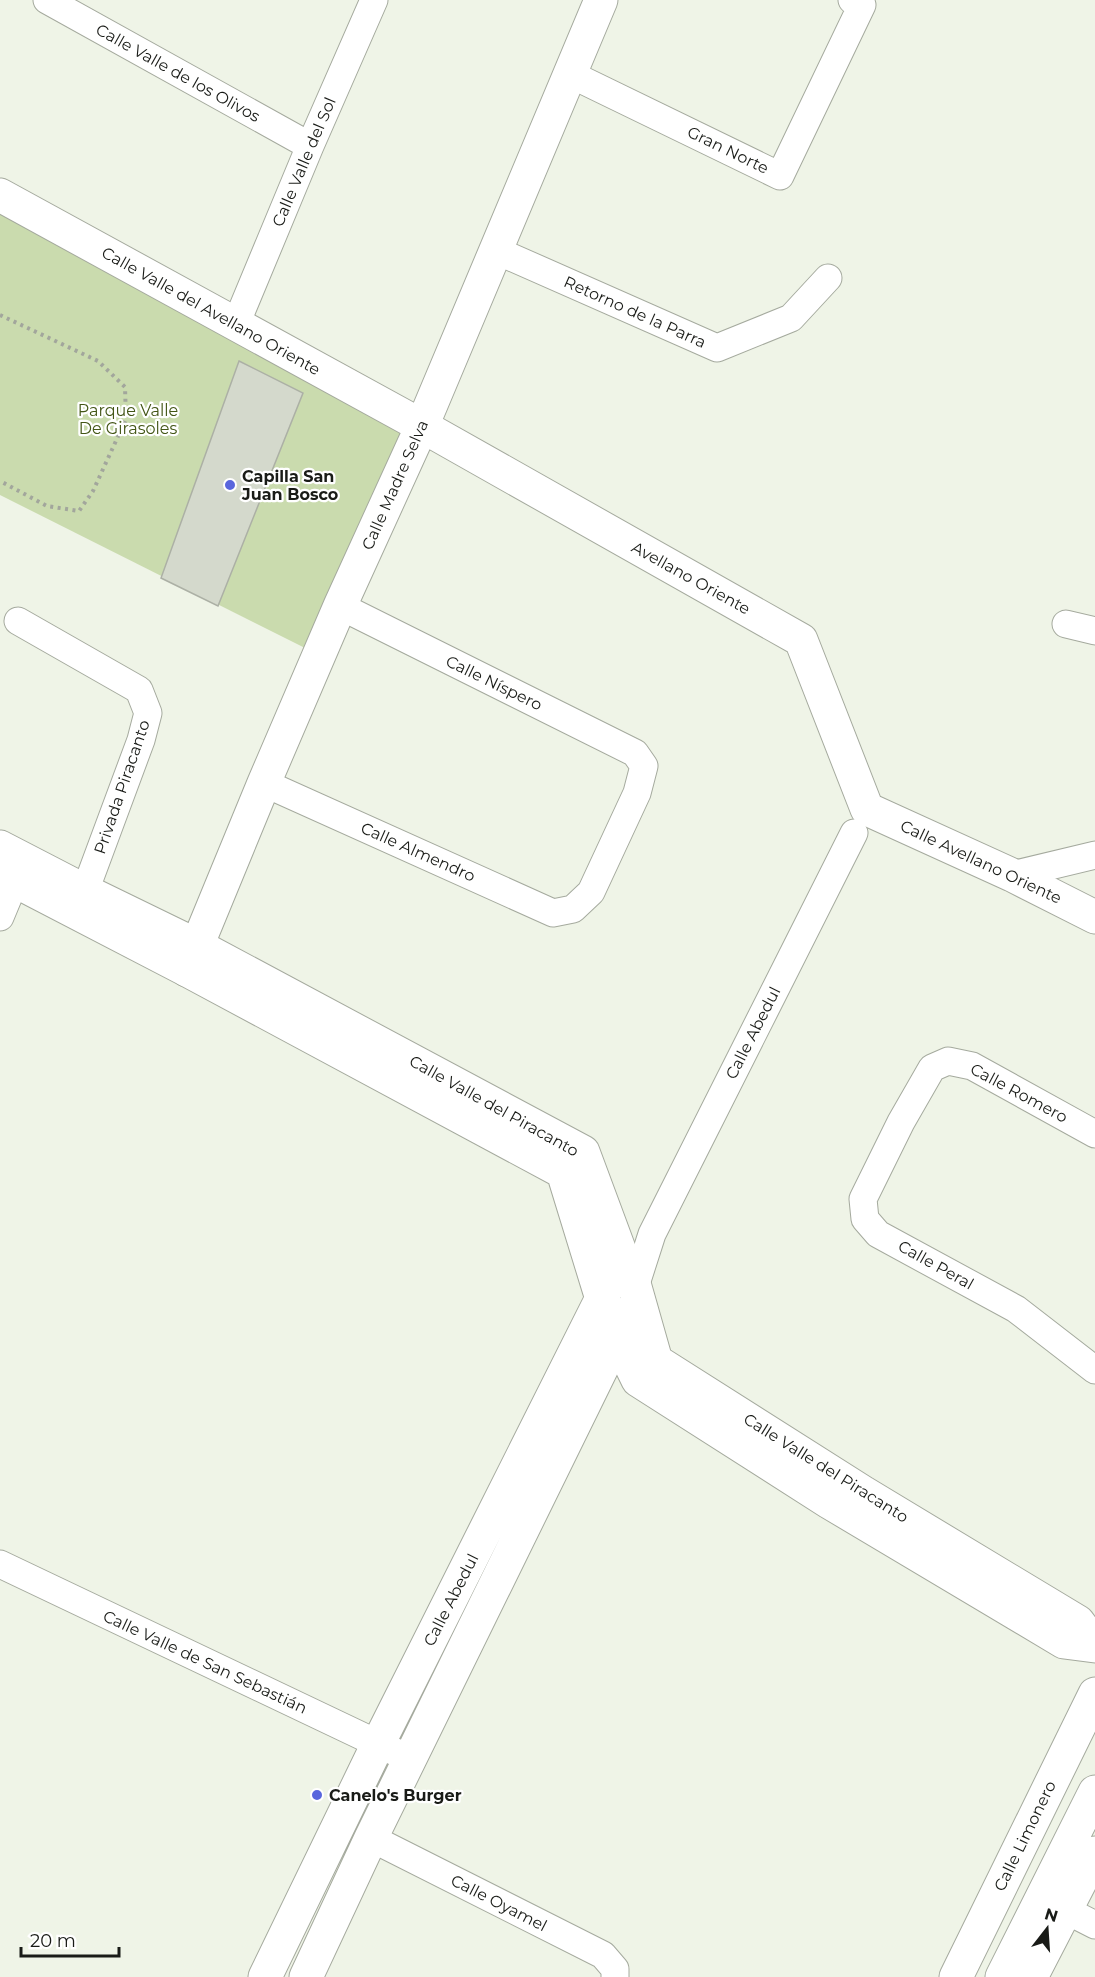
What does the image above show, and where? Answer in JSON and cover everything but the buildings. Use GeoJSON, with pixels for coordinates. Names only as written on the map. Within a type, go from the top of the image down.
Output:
{"type":"FeatureCollection","features":[{"type":"Feature","properties":{"kind":"street","name":"Calle Valle de los Olivos"},"geometry":{"type":"LineString","coordinates":[[47,0],[310,146]]}},
{"type":"Feature","properties":{"kind":"street","name":"Calle Valle del Sol"},"geometry":{"type":"LineString","coordinates":[[236,324],[374,0]]}},
{"type":"Feature","properties":{"kind":"street","name":"Calle Madre Selva"},"geometry":{"type":"LineString","coordinates":[[192,958],[340,606],[422,426],[601,0]]}},
{"type":"Feature","properties":{"kind":"street","name":"Gran Norte"},"geometry":{"type":"LineString","coordinates":[[570,74],[780,176],[857,3]]}},
{"type":"Feature","properties":{"kind":"street","name":"Calle Valle del Avellano Oriente"},"geometry":{"type":"LineString","coordinates":[[0,195],[422,426]]}},
{"type":"Feature","properties":{"kind":"street","name":"Retorno de la Parra"},"geometry":{"type":"LineString","coordinates":[[495,250],[717,348],[791,318],[828,278]]}},
{"type":"Feature","properties":{"kind":"street","name":"Avellano Oriente"},"geometry":{"type":"LineString","coordinates":[[422,426],[801,640],[860,821]]}},
{"type":"Feature","properties":{"kind":"street","name":"Calle Níspero"},"geometry":{"type":"LineString","coordinates":[[340,606],[635,753],[644,766],[637,793],[591,892],[573,909]]}},
{"type":"Feature","properties":{"kind":"street","name":"Privada Piracanto"},"geometry":{"type":"LineString","coordinates":[[18,621],[139,690],[148,713],[141,740],[80,902]]}},
{"type":"Feature","properties":{"kind":"street"},"geometry":{"type":"LineString","coordinates":[[1066,624],[1095,631]]}},
{"type":"Feature","properties":{"kind":"street","name":"Calle Almendro"},"geometry":{"type":"LineString","coordinates":[[264,783],[553,913],[573,909]]}},
{"type":"Feature","properties":{"kind":"street","name":"Calle Avellano Oriente"},"geometry":{"type":"LineString","coordinates":[[860,821],[1012,875],[1095,916]]}},
{"type":"Feature","properties":{"kind":"street","name":"Calle Abedul"},"geometry":{"type":"LineString","coordinates":[[309,1970],[371,1838],[617,1337],[652,1234],[860,821]]}},
{"type":"Feature","properties":{"kind":"street"},"geometry":{"type":"LineString","coordinates":[[1012,875],[1095,855]]}},
{"type":"Feature","properties":{"kind":"street","name":"Calle Valle del Piracanto"},"geometry":{"type":"LineString","coordinates":[[11,865],[80,902],[583,1152],[635,1287],[656,1361],[864,1493],[1078,1622],[1095,1645]]}},
{"type":"Feature","properties":{"kind":"street"},"geometry":{"type":"LineString","coordinates":[[0,917],[11,865]]}},
{"type":"Feature","properties":{"kind":"street","name":"Calle Valle del Piracanto"},"geometry":{"type":"LineString","coordinates":[[192,958],[563,1172],[603,1299],[617,1337],[638,1380],[829,1502],[1064,1642],[1095,1645]]}},
{"type":"Feature","properties":{"kind":"street","name":"Calle Romero"},"geometry":{"type":"LineString","coordinates":[[901,1122],[932,1068],[948,1061],[972,1066],[1095,1134]]}},
{"type":"Feature","properties":{"kind":"street","name":"Calle Peral"},"geometry":{"type":"LineString","coordinates":[[901,1122],[863,1199],[865,1219],[878,1234],[1016,1309],[1095,1370]]}},
{"type":"Feature","properties":{"kind":"street","name":"Calle Abedul"},"geometry":{"type":"LineString","coordinates":[[265,1977],[378,1744],[603,1299],[622,1257],[652,1234]]}},
{"type":"Feature","properties":{"kind":"street","name":"Calle Valle de San Sebastián"},"geometry":{"type":"LineString","coordinates":[[0,1564],[410,1759]]}},
{"type":"Feature","properties":{"kind":"street","name":"Calle Limonero"},"geometry":{"type":"LineString","coordinates":[[956,1977],[1095,1694]]}},
{"type":"Feature","properties":{"kind":"street"},"geometry":{"type":"LineString","coordinates":[[1031,1977],[1053,1904],[1095,1792]]}},
{"type":"Feature","properties":{"kind":"street","name":"Calle Oyamel"},"geometry":{"type":"LineString","coordinates":[[371,1838],[603,1955],[615,1969],[615,1977]]}},
{"type":"Feature","properties":{"kind":"street"},"geometry":{"type":"LineString","coordinates":[[1002,1977],[1053,1904],[1095,1853]]}},
{"type":"Feature","properties":{"kind":"street"},"geometry":{"type":"LineString","coordinates":[[1053,1904],[1095,1925]]}},
{"type":"Feature","properties":{"kind":"street"},"geometry":{"type":"LineString","coordinates":[[280,1946],[309,1970]]}},
{"type":"Feature","properties":{"kind":"path"},"geometry":{"type":"LineString","coordinates":[[0,315],[98,361],[125,387],[126,420],[93,491],[79,512],[47,506],[0,481]]}},
{"type":"Feature","properties":{"kind":"green space","name":"Parque Valle De Girasoles"},"geometry":{"type":"Polygon","coordinates":[[[0,209],[410,428],[313,652],[0,495],[0,209]]]}},
{"type":"Feature","properties":{"kind":"place","name":"Capilla San Juan Bosco"},"geometry":{"type":"Point","coordinates":[230,485]}},
{"type":"Feature","properties":{"kind":"place","name":"Canelo's Burger"},"geometry":{"type":"Point","coordinates":[317,1795]}}]}
